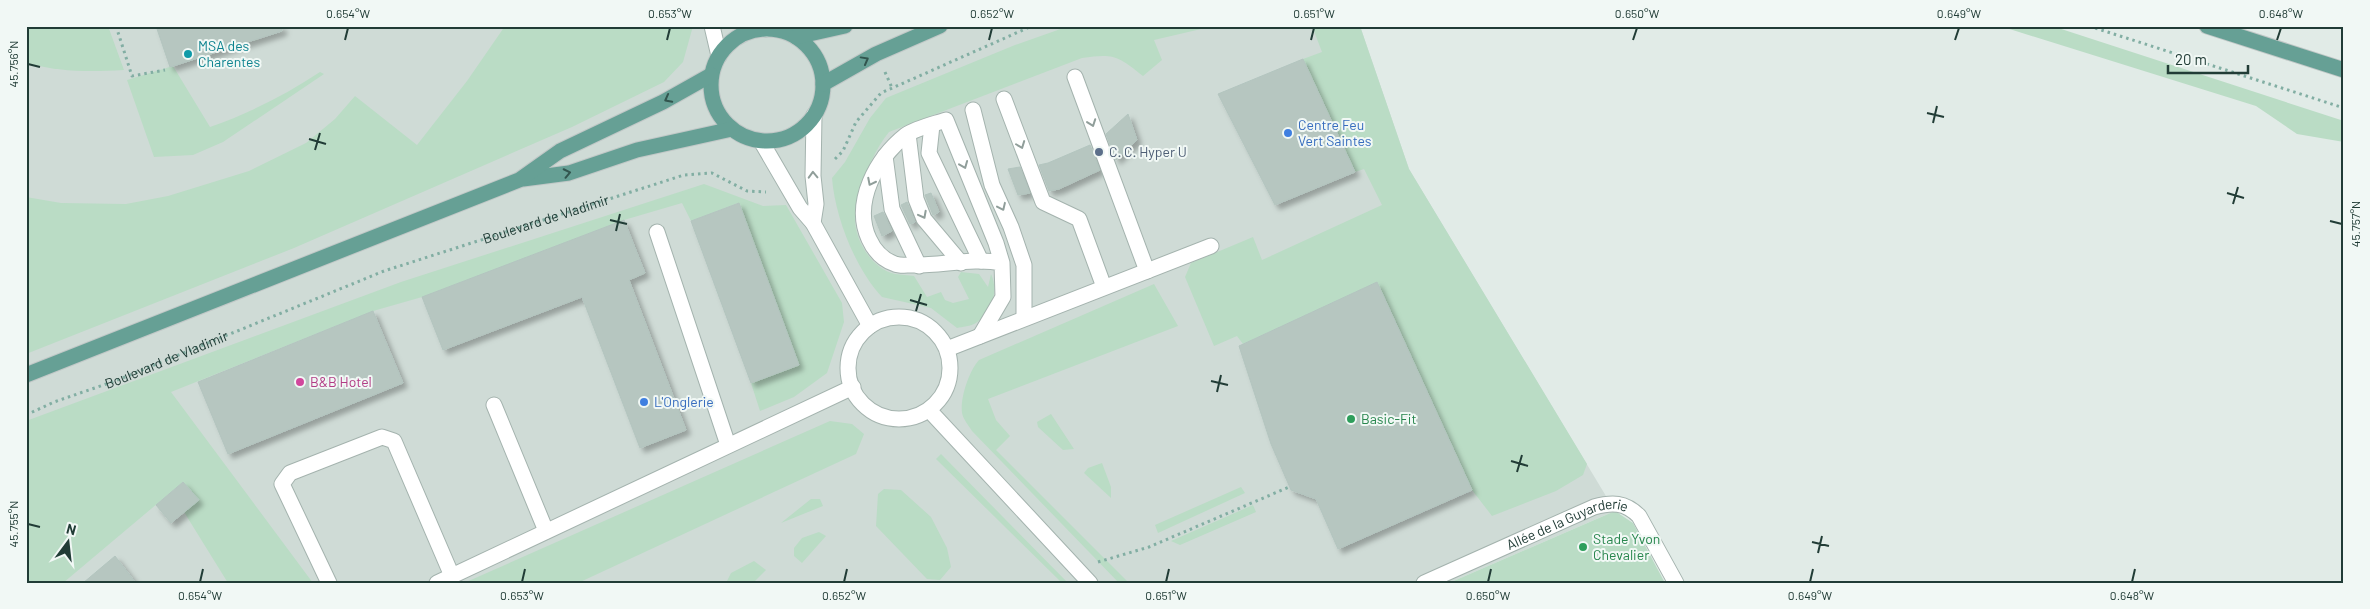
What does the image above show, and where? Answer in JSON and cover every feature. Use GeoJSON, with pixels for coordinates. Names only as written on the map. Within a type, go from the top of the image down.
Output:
{"type":"FeatureCollection","features":[{"type":"Feature","properties":{"kind":"main road"},"geometry":{"type":"LineString","coordinates":[[796,38],[845,26]]}},
{"type":"Feature","properties":{"kind":"main road"},"geometry":{"type":"LineString","coordinates":[[823,84],[876,54],[940,26]]}},
{"type":"Feature","properties":{"kind":"main road"},"geometry":{"type":"LineString","coordinates":[[2207,26],[2344,70]]}},
{"type":"Feature","properties":{"kind":"main road"},"geometry":{"type":"LineString","coordinates":[[765,28],[782,31],[796,38],[810,50],[820,66],[823,84],[821,100],[814,115],[804,127],[792,135],[777,140],[761,141],[746,137],[732,129],[722,118],[714,105],[711,76],[719,56],[731,42],[748,32],[765,28]]}},
{"type":"Feature","properties":{"kind":"main road"},"geometry":{"type":"LineString","coordinates":[[519,180],[560,151],[663,102],[711,76]]}},
{"type":"Feature","properties":{"kind":"main road"},"geometry":{"type":"LineString","coordinates":[[26,375],[519,180],[569,173],[637,150],[732,129]]}},
{"type":"Feature","properties":{"kind":"lane"},"geometry":{"type":"LineString","coordinates":[[712,26],[719,56]]}},
{"type":"Feature","properties":{"kind":"lane"},"geometry":{"type":"LineString","coordinates":[[1075,77],[1147,271]]}},
{"type":"Feature","properties":{"kind":"lane"},"geometry":{"type":"LineString","coordinates":[[1004,99],[1043,202],[1078,219],[1104,287]]}},
{"type":"Feature","properties":{"kind":"lane"},"geometry":{"type":"LineString","coordinates":[[973,110],[992,185],[1011,227],[1024,265],[1024,318]]}},
{"type":"Feature","properties":{"kind":"lane"},"geometry":{"type":"LineString","coordinates":[[813,223],[816,204],[813,176],[814,115]]}},
{"type":"Feature","properties":{"kind":"lane"},"geometry":{"type":"LineString","coordinates":[[939,123],[1002,263],[1002,298],[980,336]]}},
{"type":"Feature","properties":{"kind":"lane"},"geometry":{"type":"LineString","coordinates":[[939,123],[908,134],[885,156],[868,187],[863,208],[866,232],[874,251],[896,265],[919,266],[981,261],[1002,263]]}},
{"type":"Feature","properties":{"kind":"lane"},"geometry":{"type":"LineString","coordinates":[[939,123],[929,154],[981,261]]}},
{"type":"Feature","properties":{"kind":"lane"},"geometry":{"type":"LineString","coordinates":[[908,134],[916,199],[924,219],[961,263]]}},
{"type":"Feature","properties":{"kind":"lane"},"geometry":{"type":"LineString","coordinates":[[761,141],[800,208],[813,223],[870,326]]}},
{"type":"Feature","properties":{"kind":"lane"},"geometry":{"type":"LineString","coordinates":[[885,156],[892,209],[919,266]]}},
{"type":"Feature","properties":{"kind":"lane"},"geometry":{"type":"LineString","coordinates":[[657,232],[728,445]]}},
{"type":"Feature","properties":{"kind":"lane"},"geometry":{"type":"LineString","coordinates":[[947,349],[1210,246]]}},
{"type":"Feature","properties":{"kind":"lane"},"geometry":{"type":"LineString","coordinates":[[893,317],[910,318],[926,324],[939,335],[947,349],[951,366],[949,383],[941,398],[928,410],[913,417],[896,419],[880,415],[866,406],[849,378],[848,361],[853,345],[863,331],[870,326],[893,317]]}},
{"type":"Feature","properties":{"kind":"lane"},"geometry":{"type":"LineString","coordinates":[[437,583],[853,387]]}},
{"type":"Feature","properties":{"kind":"lane"},"geometry":{"type":"LineString","coordinates":[[494,405],[546,531]]}},
{"type":"Feature","properties":{"kind":"lane"},"geometry":{"type":"LineString","coordinates":[[928,410],[1090,583]]}},
{"type":"Feature","properties":{"kind":"lane"},"geometry":{"type":"LineString","coordinates":[[328,583],[282,484],[290,473],[382,437],[394,441],[452,576]]}},
{"type":"Feature","properties":{"kind":"lane","name":"Allée de la Guyarderie"},"geometry":{"type":"LineString","coordinates":[[1424,583],[1594,507],[1616,503],[1625,505],[1639,516],[1676,583]]}},
{"type":"Feature","properties":{"kind":"path"},"geometry":{"type":"LineString","coordinates":[[116,26],[132,76],[165,70]]}},
{"type":"Feature","properties":{"kind":"path"},"geometry":{"type":"LineString","coordinates":[[813,176],[826,170],[843,151],[856,122],[881,93],[1032,26]]}},
{"type":"Feature","properties":{"kind":"path"},"geometry":{"type":"LineString","coordinates":[[2089,26],[2344,108]]}},
{"type":"Feature","properties":{"kind":"path","name":"Boulevard de Vladimir"},"geometry":{"type":"LineString","coordinates":[[26,415],[54,402],[115,381],[384,271],[684,175],[712,173],[747,191],[766,192],[788,187]]}},
{"type":"Feature","properties":{"kind":"path"},"geometry":{"type":"LineString","coordinates":[[1078,571],[1092,564],[1149,547],[1289,486]]}},
{"type":"Feature","properties":{"kind":"shaded area"},"geometry":{"type":"Polygon","coordinates":[[[26,26],[1360,26],[1409,169],[1615,511],[1449,583],[26,583],[26,26]]]}},
{"type":"Feature","properties":{"kind":"green space"},"geometry":{"type":"Polygon","coordinates":[[[26,26],[108,26],[124,70],[75,71],[26,63],[26,26]]]}},
{"type":"Feature","properties":{"kind":"green space"},"geometry":{"type":"Polygon","coordinates":[[[505,26],[693,26],[683,62],[664,82],[572,127],[294,248],[26,354],[26,197],[61,203],[126,204],[168,196],[249,171],[306,143],[335,119],[355,96],[417,145],[467,81],[505,26]]]}},
{"type":"Feature","properties":{"kind":"green space"},"geometry":{"type":"Polygon","coordinates":[[[1069,26],[1214,26],[1154,40],[1162,60],[1143,76],[1121,60],[1109,56],[1082,58],[889,132],[869,167],[856,211],[855,226],[866,252],[872,260],[887,271],[914,276],[927,297],[941,292],[945,300],[953,303],[969,299],[958,277],[961,272],[979,274],[988,287],[991,274],[994,294],[990,307],[982,318],[974,324],[957,328],[931,308],[882,297],[863,272],[848,241],[837,209],[832,178],[845,162],[870,118],[886,98],[1015,45],[1069,26]]]}},
{"type":"Feature","properties":{"kind":"green space"},"geometry":{"type":"Polygon","coordinates":[[[1312,26],[1360,26],[1409,169],[1587,464],[1583,475],[1556,491],[1492,516],[1472,490],[1377,282],[1243,344],[1237,336],[1214,346],[1185,277],[1191,263],[1253,237],[1262,260],[1382,205],[1364,169],[1355,172],[1303,59],[1322,52],[1312,26]]]}},
{"type":"Feature","properties":{"kind":"green space"},"geometry":{"type":"Polygon","coordinates":[[[2000,26],[2052,26],[2344,121],[2344,142],[2297,134],[2256,106],[2000,26]]]}},
{"type":"Feature","properties":{"kind":"green space"},"geometry":{"type":"Polygon","coordinates":[[[173,66],[210,127],[267,103],[320,72],[324,74],[223,142],[193,155],[154,157],[127,80],[173,66]]]}},
{"type":"Feature","properties":{"kind":"green space"},"geometry":{"type":"Polygon","coordinates":[[[704,184],[763,206],[786,205],[842,303],[844,322],[827,373],[794,397],[760,411],[751,383],[799,365],[738,203],[691,221],[682,203],[624,220],[422,297],[373,311],[171,392],[313,583],[228,583],[184,512],[198,500],[183,482],[63,583],[26,583],[26,421],[401,282],[704,184]]]}},
{"type":"Feature","properties":{"kind":"green space"},"geometry":{"type":"Polygon","coordinates":[[[1154,284],[1178,326],[988,399],[996,420],[1010,436],[996,450],[1129,583],[1119,583],[972,431],[963,415],[962,400],[969,378],[979,360],[1154,284]]]}},
{"type":"Feature","properties":{"kind":"green space"},"geometry":{"type":"Polygon","coordinates":[[[1051,414],[1074,449],[1063,450],[1038,427],[1037,422],[1051,414]]]}},
{"type":"Feature","properties":{"kind":"green space"},"geometry":{"type":"Polygon","coordinates":[[[830,421],[852,424],[864,434],[856,454],[578,583],[464,583],[830,421]]]}},
{"type":"Feature","properties":{"kind":"green space"},"geometry":{"type":"Polygon","coordinates":[[[941,454],[1068,583],[1062,583],[936,459],[941,454]]]}},
{"type":"Feature","properties":{"kind":"green space"},"geometry":{"type":"Polygon","coordinates":[[[1102,463],[1111,487],[1111,498],[1084,473],[1088,468],[1102,463]]]}},
{"type":"Feature","properties":{"kind":"green space"},"geometry":{"type":"Polygon","coordinates":[[[1241,487],[1245,493],[1158,533],[1155,525],[1241,487]]]}},
{"type":"Feature","properties":{"kind":"green space"},"geometry":{"type":"Polygon","coordinates":[[[884,489],[901,490],[931,517],[947,548],[951,567],[940,580],[927,579],[876,526],[878,494],[884,489]]]}},
{"type":"Feature","properties":{"kind":"green space"},"geometry":{"type":"Polygon","coordinates":[[[811,499],[820,499],[823,506],[781,523],[811,499]]]}},
{"type":"Feature","properties":{"kind":"green space"},"geometry":{"type":"Polygon","coordinates":[[[1253,505],[1256,512],[1180,545],[1171,541],[1253,505]]]}},
{"type":"Feature","properties":{"kind":"green space","name":"Stade Yvon Chevalier"},"geometry":{"type":"Polygon","coordinates":[[[1615,511],[1633,523],[1665,583],[1449,583],[1615,511]]]}},
{"type":"Feature","properties":{"kind":"green space"},"geometry":{"type":"Polygon","coordinates":[[[819,532],[826,536],[802,563],[794,556],[794,548],[802,538],[819,532]]]}},
{"type":"Feature","properties":{"kind":"green space"},"geometry":{"type":"Polygon","coordinates":[[[754,561],[766,570],[753,583],[726,583],[731,573],[754,561]]]}},
{"type":"Feature","properties":{"kind":"building","name":"MSA des Charentes"},"geometry":{"type":"Polygon","coordinates":[[[156,26],[282,26],[282,31],[170,67],[156,26]]]}},
{"type":"Feature","properties":{"kind":"building","name":"Centre Feu Vert Saintes"},"geometry":{"type":"Polygon","coordinates":[[[1303,59],[1355,172],[1275,205],[1218,94],[1303,59]]]}},
{"type":"Feature","properties":{"kind":"building"},"geometry":{"type":"Polygon","coordinates":[[[1128,114],[1137,140],[1116,160],[1106,134],[1128,114]]]}},
{"type":"Feature","properties":{"kind":"building"},"geometry":{"type":"Polygon","coordinates":[[[1090,145],[1100,170],[1059,189],[1049,191],[1039,165],[1090,145]]]}},
{"type":"Feature","properties":{"kind":"building"},"geometry":{"type":"Polygon","coordinates":[[[1020,167],[1030,193],[1018,195],[1008,169],[1020,167]]]}},
{"type":"Feature","properties":{"kind":"building"},"geometry":{"type":"Polygon","coordinates":[[[931,193],[939,212],[933,215],[925,195],[931,193]]]}},
{"type":"Feature","properties":{"kind":"building"},"geometry":{"type":"Polygon","coordinates":[[[907,202],[915,222],[910,224],[901,205],[907,202]]]}},
{"type":"Feature","properties":{"kind":"building"},"geometry":{"type":"Polygon","coordinates":[[[739,203],[799,365],[751,383],[691,221],[739,203]]]}},
{"type":"Feature","properties":{"kind":"building"},"geometry":{"type":"Polygon","coordinates":[[[883,212],[892,231],[882,236],[874,216],[883,212]]]}},
{"type":"Feature","properties":{"kind":"building"},"geometry":{"type":"Polygon","coordinates":[[[624,220],[645,273],[629,280],[686,430],[640,448],[582,297],[443,350],[422,297],[624,220]]]}},
{"type":"Feature","properties":{"kind":"building","name":"Basic-Fit"},"geometry":{"type":"Polygon","coordinates":[[[1377,282],[1472,490],[1338,549],[1316,499],[1291,490],[1271,444],[1239,346],[1377,282]]]}},
{"type":"Feature","properties":{"kind":"building","name":"B&B Hotel"},"geometry":{"type":"Polygon","coordinates":[[[373,311],[403,383],[228,454],[198,382],[373,311]]]}},
{"type":"Feature","properties":{"kind":"building"},"geometry":{"type":"Polygon","coordinates":[[[183,482],[199,500],[171,523],[156,505],[183,482]]]}},
{"type":"Feature","properties":{"kind":"building"},"geometry":{"type":"Polygon","coordinates":[[[115,556],[136,583],[83,583],[115,556]]]}},
{"type":"Feature","properties":{"kind":"place","name":"MSA des Charentes"},"geometry":{"type":"Point","coordinates":[188,54]}},
{"type":"Feature","properties":{"kind":"place","name":"Centre Feu Vert Saintes"},"geometry":{"type":"Point","coordinates":[1288,133]}},
{"type":"Feature","properties":{"kind":"place","name":"C. C. Hyper U"},"geometry":{"type":"Point","coordinates":[1099,152]}},
{"type":"Feature","properties":{"kind":"place","name":"B&B Hotel"},"geometry":{"type":"Point","coordinates":[300,382]}},
{"type":"Feature","properties":{"kind":"place","name":"L'Onglerie"},"geometry":{"type":"Point","coordinates":[644,402]}},
{"type":"Feature","properties":{"kind":"place","name":"Basic-Fit"},"geometry":{"type":"Point","coordinates":[1351,419]}},
{"type":"Feature","properties":{"kind":"place","name":"Stade Yvon Chevalier"},"geometry":{"type":"Point","coordinates":[1583,547]}}]}
